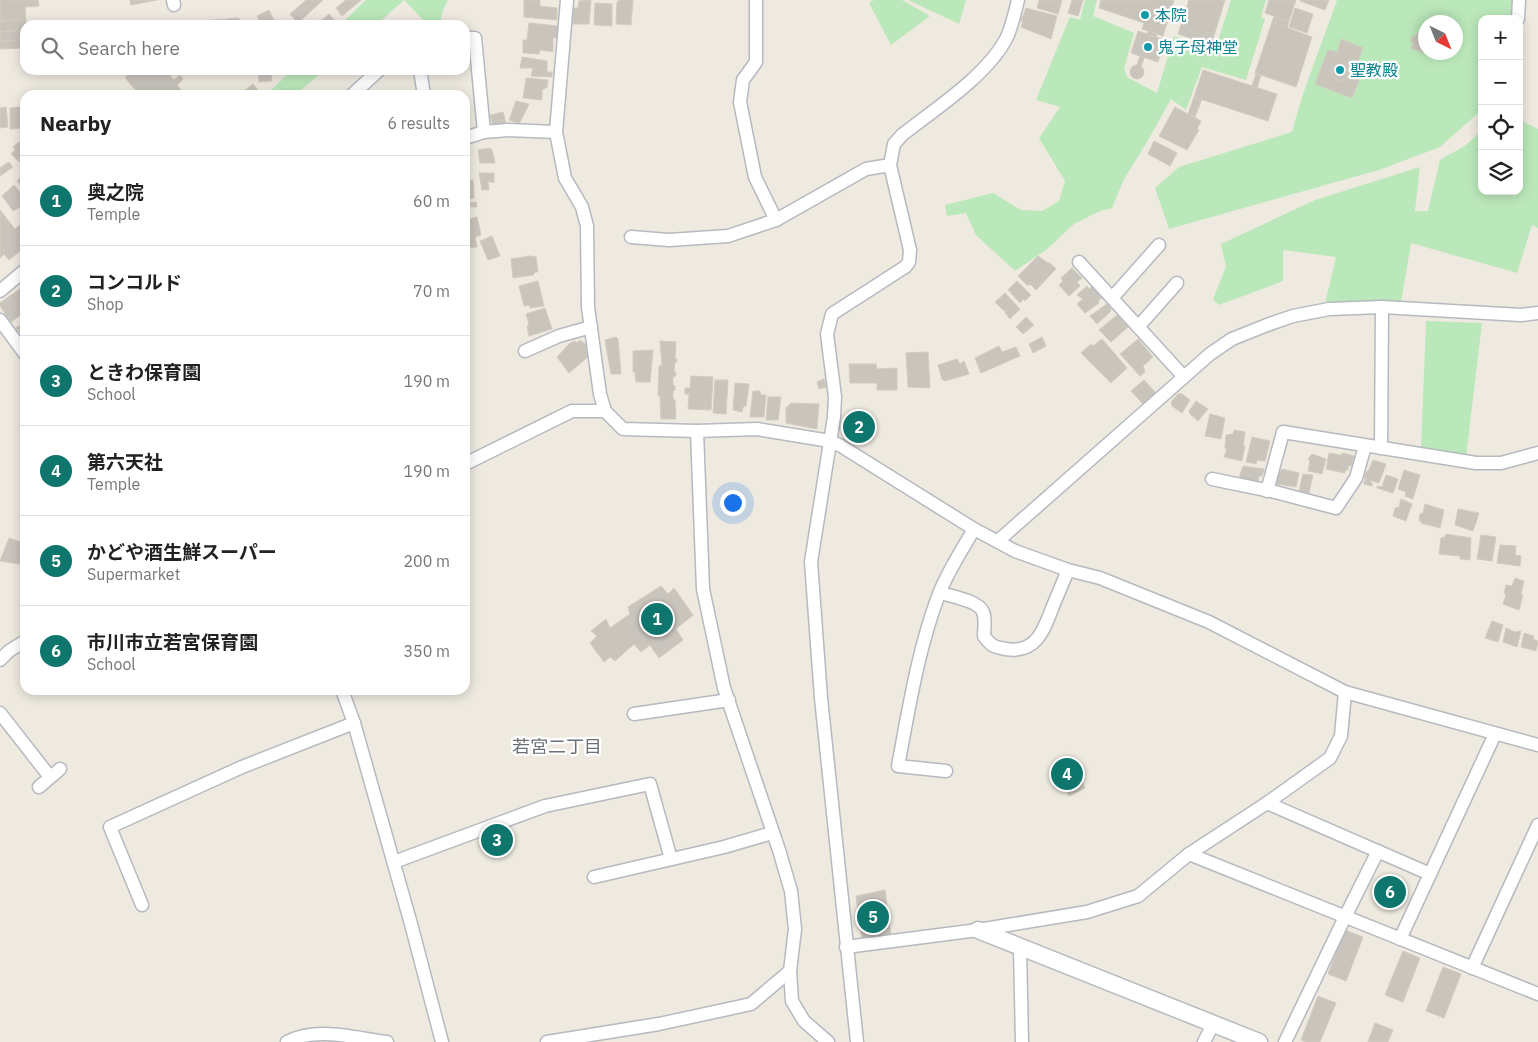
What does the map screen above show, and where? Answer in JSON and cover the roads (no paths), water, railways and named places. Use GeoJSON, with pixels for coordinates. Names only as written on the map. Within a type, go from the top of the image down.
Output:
{"type":"FeatureCollection","features":[{"type":"Feature","properties":{"kind":"street"},"geometry":{"type":"LineString","coordinates":[[567,0],[556,132],[565,178],[582,207],[587,226],[588,307],[600,394],[605,411],[623,429],[698,431],[757,429],[830,441],[974,529],[1016,550],[1068,570],[1100,578],[1209,622],[1345,692],[1538,745]]}},
{"type":"Feature","properties":{"kind":"street"},"geometry":{"type":"LineString","coordinates":[[756,0],[756,62],[743,80],[740,102],[755,177],[776,220]]}},
{"type":"Feature","properties":{"kind":"street"},"geometry":{"type":"LineString","coordinates":[[853,1041],[846,948],[821,698],[811,562],[836,396],[826,334],[832,314],[905,267],[909,262],[910,250],[890,164],[894,144],[902,135],[963,87],[988,64],[1007,37],[1018,0]]}},
{"type":"Feature","properties":{"kind":"street"},"geometry":{"type":"LineString","coordinates":[[1518,15],[1519,0]]}},
{"type":"Feature","properties":{"kind":"street"},"geometry":{"type":"LineString","coordinates":[[470,38],[475,38],[484,132]]}},
{"type":"Feature","properties":{"kind":"street"},"geometry":{"type":"LineString","coordinates":[[357,90],[374,75]]}},
{"type":"Feature","properties":{"kind":"street"},"geometry":{"type":"LineString","coordinates":[[421,75],[423,90]]}},
{"type":"Feature","properties":{"kind":"street"},"geometry":{"type":"LineString","coordinates":[[470,136],[484,132],[508,130],[556,132]]}},
{"type":"Feature","properties":{"kind":"street"},"geometry":{"type":"LineString","coordinates":[[631,237],[669,240],[728,236],[776,220],[866,169],[890,164]]}},
{"type":"Feature","properties":{"kind":"street"},"geometry":{"type":"LineString","coordinates":[[1112,298],[1159,245]]}},
{"type":"Feature","properties":{"kind":"street"},"geometry":{"type":"LineString","coordinates":[[1079,262],[1184,377]]}},
{"type":"Feature","properties":{"kind":"street"},"geometry":{"type":"LineString","coordinates":[[0,291],[20,274]]}},
{"type":"Feature","properties":{"kind":"street"},"geometry":{"type":"LineString","coordinates":[[1138,326],[1178,283]]}},
{"type":"Feature","properties":{"kind":"street"},"geometry":{"type":"LineString","coordinates":[[998,541],[1210,354],[1232,339],[1293,316],[1329,310],[1382,307],[1521,315],[1538,313]]}},
{"type":"Feature","properties":{"kind":"street"},"geometry":{"type":"LineString","coordinates":[[1381,448],[1382,307]]}},
{"type":"Feature","properties":{"kind":"street"},"geometry":{"type":"LineString","coordinates":[[0,320],[20,347]]}},
{"type":"Feature","properties":{"kind":"street"},"geometry":{"type":"LineString","coordinates":[[525,351],[559,336],[591,327]]}},
{"type":"Feature","properties":{"kind":"street"},"geometry":{"type":"LineString","coordinates":[[470,461],[572,410],[605,411]]}},
{"type":"Feature","properties":{"kind":"street"},"geometry":{"type":"LineString","coordinates":[[698,431],[703,589],[724,688],[791,891],[795,929],[790,971],[792,1001],[804,1021],[828,1042]]}},
{"type":"Feature","properties":{"kind":"street"},"geometry":{"type":"LineString","coordinates":[[1267,491],[1283,432],[1476,463],[1501,463],[1538,453]]}},
{"type":"Feature","properties":{"kind":"street"},"geometry":{"type":"LineString","coordinates":[[1212,479],[1336,508],[1356,478],[1365,446]]}},
{"type":"Feature","properties":{"kind":"street"},"geometry":{"type":"LineString","coordinates":[[946,771],[898,766],[918,659],[940,593],[955,561],[974,529]]}},
{"type":"Feature","properties":{"kind":"street"},"geometry":{"type":"LineString","coordinates":[[940,593],[977,605],[983,610],[985,618],[984,636],[988,642],[994,648],[1016,651],[1035,642],[1043,631],[1068,570]]}},
{"type":"Feature","properties":{"kind":"street"},"geometry":{"type":"LineString","coordinates":[[0,660],[20,644]]}},
{"type":"Feature","properties":{"kind":"street"},"geometry":{"type":"LineString","coordinates":[[846,948],[978,930],[1087,912],[1138,896],[1190,854],[1330,758],[1341,736],[1345,692]]}},
{"type":"Feature","properties":{"kind":"street"},"geometry":{"type":"LineString","coordinates":[[344,695],[354,723],[394,862],[442,1042]]}},
{"type":"Feature","properties":{"kind":"street"},"geometry":{"type":"LineString","coordinates":[[634,714],[729,700]]}},
{"type":"Feature","properties":{"kind":"street"},"geometry":{"type":"LineString","coordinates":[[0,713],[50,778]]}},
{"type":"Feature","properties":{"kind":"street"},"geometry":{"type":"LineString","coordinates":[[142,905],[110,827],[242,767],[354,723]]}},
{"type":"Feature","properties":{"kind":"street"},"geometry":{"type":"LineString","coordinates":[[1400,939],[1495,734]]}},
{"type":"Feature","properties":{"kind":"street"},"geometry":{"type":"LineString","coordinates":[[39,787],[60,768]]}},
{"type":"Feature","properties":{"kind":"street"},"geometry":{"type":"LineString","coordinates":[[394,862],[545,806],[650,784],[671,859]]}},
{"type":"Feature","properties":{"kind":"street"},"geometry":{"type":"LineString","coordinates":[[1267,803],[1430,874]]}},
{"type":"Feature","properties":{"kind":"street"},"geometry":{"type":"LineString","coordinates":[[1472,968],[1538,825]]}},
{"type":"Feature","properties":{"kind":"street"},"geometry":{"type":"LineString","coordinates":[[594,878],[772,833]]}},
{"type":"Feature","properties":{"kind":"street"},"geometry":{"type":"LineString","coordinates":[[1285,1042],[1345,916],[1378,852]]}},
{"type":"Feature","properties":{"kind":"street"},"geometry":{"type":"LineString","coordinates":[[1190,854],[1472,968],[1537,992]]}},
{"type":"Feature","properties":{"kind":"street"},"geometry":{"type":"LineString","coordinates":[[978,930],[1259,1042]]}},
{"type":"Feature","properties":{"kind":"street"},"geometry":{"type":"LineString","coordinates":[[1020,948],[1022,1042]]}},
{"type":"Feature","properties":{"kind":"street"},"geometry":{"type":"LineString","coordinates":[[547,1042],[658,1024],[751,1004],[790,971]]}},
{"type":"Feature","properties":{"kind":"street"},"geometry":{"type":"LineString","coordinates":[[1204,1042],[1213,1024]]}},
{"type":"Feature","properties":{"kind":"street"},"geometry":{"type":"LineString","coordinates":[[287,1042],[298,1036],[325,1034],[387,1042]]}},
{"type":"Feature","properties":{"kind":"place","name":"本院"},"geometry":{"type":"Point","coordinates":[1145,15]}},
{"type":"Feature","properties":{"kind":"place","name":"鬼子母神堂"},"geometry":{"type":"Point","coordinates":[1148,47]}},
{"type":"Feature","properties":{"kind":"place","name":"聖教殿"},"geometry":{"type":"Point","coordinates":[1340,70]}},
{"type":"Feature","properties":{"kind":"place","name":"コンコルド"},"geometry":{"type":"Point","coordinates":[859,427]}},
{"type":"Feature","properties":{"kind":"place","name":"奥之院"},"geometry":{"type":"Point","coordinates":[657,619]}},
{"type":"Feature","properties":{"kind":"place","name":"第六天社"},"geometry":{"type":"Point","coordinates":[1067,774]}},
{"type":"Feature","properties":{"kind":"place","name":"ときわ保育園"},"geometry":{"type":"Point","coordinates":[497,840]}},
{"type":"Feature","properties":{"kind":"place","name":"市川市立若宮保育園"},"geometry":{"type":"Point","coordinates":[1390,892]}},
{"type":"Feature","properties":{"kind":"place","name":"かどや酒生鮮スーパー"},"geometry":{"type":"Point","coordinates":[873,917]}},
{"type":"Feature","properties":{"kind":"district","name":"若宮二丁目"},"geometry":{"type":"Point","coordinates":[557,746]}}]}
